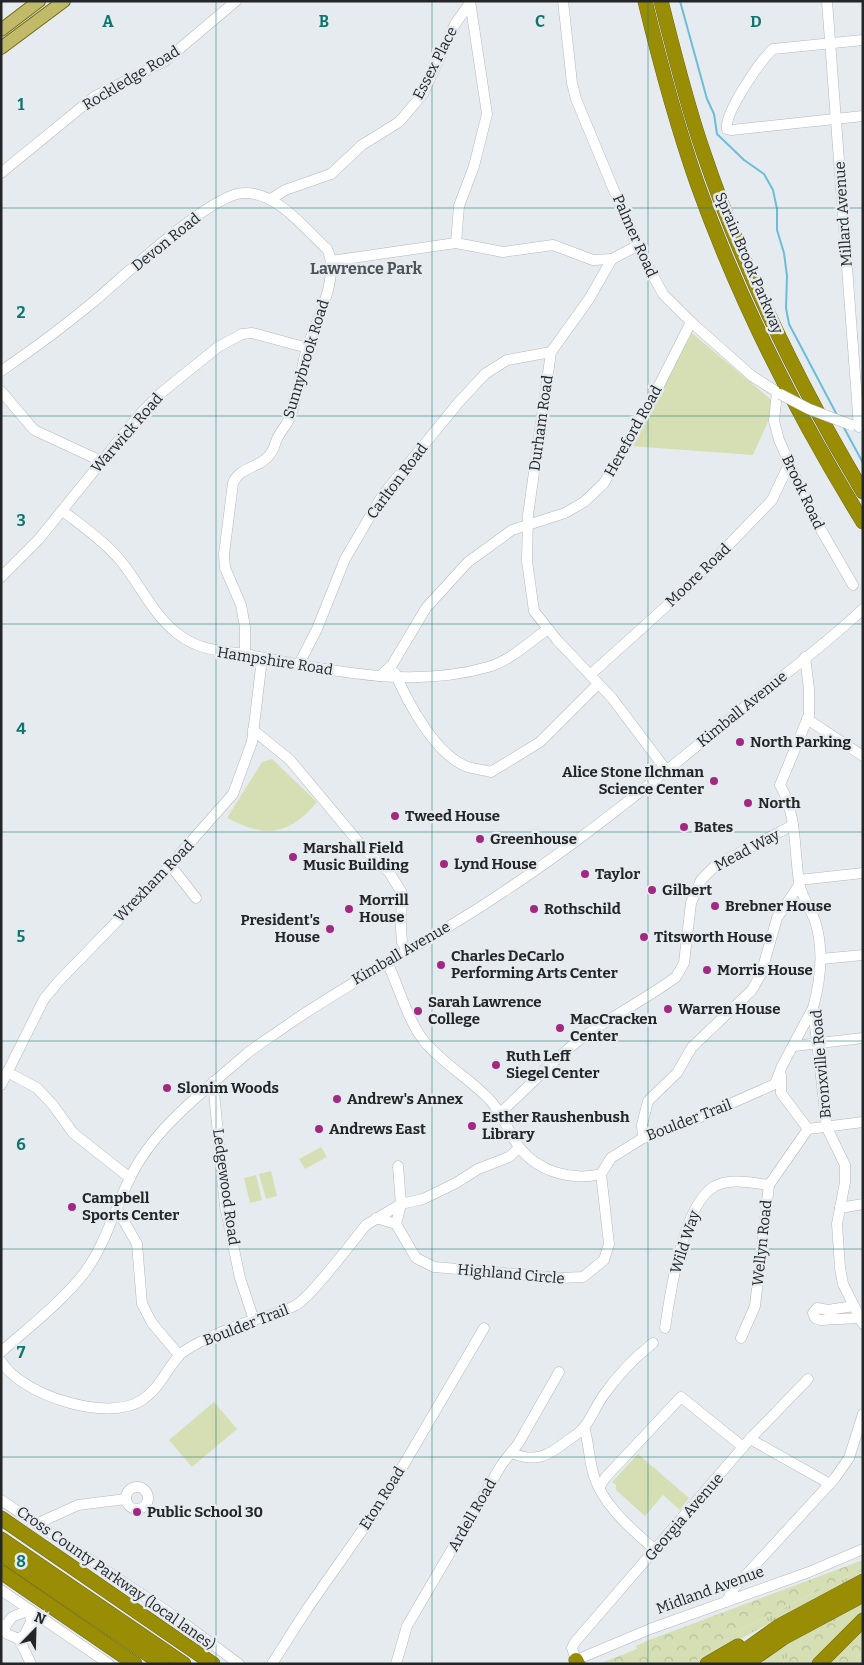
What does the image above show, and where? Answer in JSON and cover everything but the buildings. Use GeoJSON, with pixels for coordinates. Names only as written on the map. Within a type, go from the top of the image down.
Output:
{"type":"FeatureCollection","features":[{"type":"Feature","properties":{"kind":"highway","name":"Sprain Brook Parkway"},"geometry":{"type":"LineString","coordinates":[[645,1],[683,142],[726,257],[793,400],[863,522]]}},
{"type":"Feature","properties":{"kind":"highway","name":"Sprain Brook Parkway"},"geometry":{"type":"LineString","coordinates":[[661,1],[695,128],[738,243],[808,394],[863,492]]}},
{"type":"Feature","properties":{"kind":"highway","name":"Cross County Parkway (local lanes)"},"geometry":{"type":"LineString","coordinates":[[1,1518],[213,1664]]}},
{"type":"Feature","properties":{"kind":"highway"},"geometry":{"type":"LineString","coordinates":[[1,1539],[184,1664]]}},
{"type":"Feature","properties":{"kind":"highway"},"geometry":{"type":"LineString","coordinates":[[1,1554],[162,1664]]}},
{"type":"Feature","properties":{"kind":"highway"},"geometry":{"type":"LineString","coordinates":[[1,1572],[136,1664]]}},
{"type":"Feature","properties":{"kind":"highway"},"geometry":{"type":"LineString","coordinates":[[707,1664],[863,1580]]}},
{"type":"Feature","properties":{"kind":"highway"},"geometry":{"type":"LineString","coordinates":[[746,1664],[794,1632],[863,1595]]}},
{"type":"Feature","properties":{"kind":"highway"},"geometry":{"type":"LineString","coordinates":[[819,1664],[863,1620]]}},
{"type":"Feature","properties":{"kind":"highway"},"geometry":{"type":"LineString","coordinates":[[726,1664],[779,1626]]}},
{"type":"Feature","properties":{"kind":"highway"},"geometry":{"type":"LineString","coordinates":[[182,1641],[221,1664]]}},
{"type":"Feature","properties":{"kind":"main road"},"geometry":{"type":"LineString","coordinates":[[1,30],[39,1]]}},
{"type":"Feature","properties":{"kind":"main road"},"geometry":{"type":"LineString","coordinates":[[1,48],[64,1]]}},
{"type":"Feature","properties":{"kind":"street","name":"Rockledge Road"},"geometry":{"type":"LineString","coordinates":[[1,173],[94,97],[165,61],[236,1]]}},
{"type":"Feature","properties":{"kind":"street","name":"Palmer Road"},"geometry":{"type":"LineString","coordinates":[[563,1],[574,93],[637,246],[663,294],[691,322],[752,376],[809,410],[858,426]]}},
{"type":"Feature","properties":{"kind":"street","name":"Millard Avenue"},"geometry":{"type":"LineString","coordinates":[[827,1],[858,426]]}},
{"type":"Feature","properties":{"kind":"street"},"geometry":{"type":"LineString","coordinates":[[456,243],[459,206],[474,166],[487,114],[470,2]]}},
{"type":"Feature","properties":{"kind":"street","name":"Essex Place"},"geometry":{"type":"LineString","coordinates":[[271,199],[286,190],[331,174],[362,144],[399,122],[422,94],[455,24],[470,2]]}},
{"type":"Feature","properties":{"kind":"street"},"geometry":{"type":"LineString","coordinates":[[863,40],[773,49],[767,55],[729,115],[727,129],[863,116]]}},
{"type":"Feature","properties":{"kind":"street","name":"Devon Road"},"geometry":{"type":"LineString","coordinates":[[1,371],[92,303],[202,212],[219,201],[243,192],[271,199],[327,249],[331,261]]}},
{"type":"Feature","properties":{"kind":"street"},"geometry":{"type":"LineString","coordinates":[[331,261],[456,243],[503,252],[553,245],[593,260],[612,260],[637,246]]}},
{"type":"Feature","properties":{"kind":"street","name":"Durham Road"},"geometry":{"type":"LineString","coordinates":[[548,629],[534,611],[527,561],[528,525],[550,357],[589,299],[612,260]]}},
{"type":"Feature","properties":{"kind":"street","name":"Sunnybrook Road"},"geometry":{"type":"LineString","coordinates":[[245,654],[245,626],[233,583],[225,568],[224,554],[233,483],[242,471],[266,458],[271,453],[289,419],[308,348],[327,292],[331,261]]}},
{"type":"Feature","properties":{"kind":"street","name":"Hereford Road"},"geometry":{"type":"LineString","coordinates":[[380,676],[392,665],[413,627],[448,583],[468,562],[512,530],[565,513],[584,502],[604,483],[645,413],[691,322]]}},
{"type":"Feature","properties":{"kind":"street","name":"Warwick Road"},"geometry":{"type":"LineString","coordinates":[[1,577],[34,545],[63,511],[140,414],[161,393],[218,346],[242,334],[252,333],[308,348]]}},
{"type":"Feature","properties":{"kind":"street","name":"Carlton Road"},"geometry":{"type":"LineString","coordinates":[[299,664],[317,629],[345,559],[382,496],[459,402],[485,374],[507,360],[538,354],[550,357]]}},
{"type":"Feature","properties":{"kind":"street"},"geometry":{"type":"LineString","coordinates":[[1,391],[34,430],[101,461]]}},
{"type":"Feature","properties":{"kind":"street","name":"Brook Road"},"geometry":{"type":"LineString","coordinates":[[778,393],[774,421],[775,431],[813,516],[853,585]]}},
{"type":"Feature","properties":{"kind":"street","name":"Moore Road"},"geometry":{"type":"LineString","coordinates":[[590,674],[693,582],[772,500],[790,462]]}},
{"type":"Feature","properties":{"kind":"street","name":"Hampshire Road"},"geometry":{"type":"LineString","coordinates":[[63,511],[118,558],[134,577],[148,603],[179,635],[216,652],[245,654],[262,659],[380,676],[442,676],[487,668],[502,662],[548,629]]}},
{"type":"Feature","properties":{"kind":"street","name":"Kimball Avenue"},"geometry":{"type":"LineString","coordinates":[[1,1352],[66,1294],[82,1275],[105,1239],[130,1178],[167,1126],[213,1082],[247,1053],[305,1012],[503,893],[560,853],[667,771],[805,657],[831,638],[863,609]]}},
{"type":"Feature","properties":{"kind":"street"},"geometry":{"type":"LineString","coordinates":[[548,629],[612,698],[667,771]]}},
{"type":"Feature","properties":{"kind":"street","name":"Bronxville Road"},"geometry":{"type":"LineString","coordinates":[[805,657],[809,689],[807,719],[780,785],[788,799],[793,825],[799,882],[814,920],[821,945],[821,959],[813,1008],[826,1128],[845,1165],[837,1233],[840,1268],[843,1284],[861,1321]]}},
{"type":"Feature","properties":{"kind":"street","name":"Wrexham Road"},"geometry":{"type":"LineString","coordinates":[[1,1085],[44,999],[58,982],[170,866],[233,794],[244,767],[253,730],[262,659]]}},
{"type":"Feature","properties":{"kind":"street"},"geometry":{"type":"LineString","coordinates":[[392,665],[414,712],[450,756],[468,767],[491,772],[540,742],[598,684]]}},
{"type":"Feature","properties":{"kind":"street"},"geometry":{"type":"LineString","coordinates":[[807,719],[863,756]]}},
{"type":"Feature","properties":{"kind":"street"},"geometry":{"type":"LineString","coordinates":[[253,730],[290,760],[366,851],[389,872],[402,893],[402,935],[407,951]]}},
{"type":"Feature","properties":{"kind":"street","name":"Mead Way"},"geometry":{"type":"LineString","coordinates":[[499,1114],[528,1088],[560,1054],[584,1036],[676,977],[682,970],[691,903],[701,880],[715,866],[793,825]]}},
{"type":"Feature","properties":{"kind":"street"},"geometry":{"type":"LineString","coordinates":[[170,866],[196,898]]}},
{"type":"Feature","properties":{"kind":"street"},"geometry":{"type":"LineString","coordinates":[[643,1138],[642,1125],[648,1101],[677,1073],[692,1047],[752,990],[761,974],[778,918],[799,882],[863,873]]}},
{"type":"Feature","properties":{"kind":"street"},"geometry":{"type":"LineString","coordinates":[[821,959],[863,955]]}},
{"type":"Feature","properties":{"kind":"street"},"geometry":{"type":"LineString","coordinates":[[387,962],[414,1023],[424,1040],[449,1066],[472,1082],[491,1101],[519,1148]]}},
{"type":"Feature","properties":{"kind":"street","name":"Boulder Trail"},"geometry":{"type":"LineString","coordinates":[[1,1361],[12,1376],[38,1392],[57,1399],[118,1409],[132,1406],[153,1392],[165,1377],[178,1355],[200,1342],[298,1304],[366,1225],[401,1204],[423,1199],[456,1184],[478,1169],[509,1157],[519,1148],[532,1160],[561,1175],[588,1177],[601,1174],[611,1158],[643,1138],[696,1119],[770,1087],[779,1077],[782,1066],[813,1008]]}},
{"type":"Feature","properties":{"kind":"street"},"geometry":{"type":"LineString","coordinates":[[794,1046],[863,1038]]}},
{"type":"Feature","properties":{"kind":"street"},"geometry":{"type":"LineString","coordinates":[[782,1066],[781,1092],[808,1129],[863,1122]]}},
{"type":"Feature","properties":{"kind":"street"},"geometry":{"type":"LineString","coordinates":[[7,1072],[37,1088],[53,1104],[73,1133],[130,1178]]}},
{"type":"Feature","properties":{"kind":"street","name":"Ledgewood Road"},"geometry":{"type":"LineString","coordinates":[[213,1082],[225,1206],[240,1278],[254,1320]]}},
{"type":"Feature","properties":{"kind":"street","name":"Wellyn Road"},"geometry":{"type":"LineString","coordinates":[[742,1338],[755,1306],[768,1186],[808,1129]]}},
{"type":"Feature","properties":{"kind":"street","name":"Boulder Trail"},"geometry":{"type":"LineString","coordinates":[[509,1157],[532,1160]]}},
{"type":"Feature","properties":{"kind":"street"},"geometry":{"type":"LineString","coordinates":[[376,1218],[396,1224],[401,1204],[398,1166]]}},
{"type":"Feature","properties":{"kind":"street","name":"Highland Circle"},"geometry":{"type":"LineString","coordinates":[[396,1224],[416,1258],[434,1267],[578,1278],[600,1264],[609,1244],[601,1174]]}},
{"type":"Feature","properties":{"kind":"street","name":"Wild Way"},"geometry":{"type":"LineString","coordinates":[[665,1328],[675,1268],[692,1215],[700,1200],[715,1186],[725,1183],[768,1186]]}},
{"type":"Feature","properties":{"kind":"street"},"geometry":{"type":"LineString","coordinates":[[840,1208],[863,1204]]}},
{"type":"Feature","properties":{"kind":"street"},"geometry":{"type":"LineString","coordinates":[[118,1209],[137,1244],[142,1304],[152,1323],[178,1355]]}},
{"type":"Feature","properties":{"kind":"street"},"geometry":{"type":"LineString","coordinates":[[854,1306],[828,1310],[817,1308],[813,1313],[815,1318],[820,1320],[861,1321]]}},
{"type":"Feature","properties":{"kind":"street","name":"Eton Road"},"geometry":{"type":"LineString","coordinates":[[272,1664],[306,1609],[380,1505],[484,1328]]}},
{"type":"Feature","properties":{"kind":"street"},"geometry":{"type":"LineString","coordinates":[[512,1453],[521,1457],[539,1458],[550,1455],[584,1427],[614,1383],[639,1354],[653,1343]]}},
{"type":"Feature","properties":{"kind":"street","name":"Ardell Road"},"geometry":{"type":"LineString","coordinates":[[396,1664],[407,1626],[502,1464],[512,1453],[560,1372]]}},
{"type":"Feature","properties":{"kind":"street","name":"Georgia Avenue"},"geometry":{"type":"LineString","coordinates":[[574,1663],[572,1650],[574,1644],[747,1443],[808,1379]]}},
{"type":"Feature","properties":{"kind":"street"},"geometry":{"type":"LineString","coordinates":[[599,1488],[605,1478],[680,1397],[747,1443],[830,1484]]}},
{"type":"Feature","properties":{"kind":"street"},"geometry":{"type":"LineString","coordinates":[[726,1602],[735,1587],[830,1484],[849,1458],[863,1414]]}},
{"type":"Feature","properties":{"kind":"street"},"geometry":{"type":"LineString","coordinates":[[584,1427],[594,1474],[599,1488],[622,1519],[655,1550]]}},
{"type":"Feature","properties":{"kind":"street"},"geometry":{"type":"LineString","coordinates":[[36,1524],[78,1505],[126,1499]]}},
{"type":"Feature","properties":{"kind":"street"},"geometry":{"type":"LineString","coordinates":[[1,1500],[200,1635],[239,1664]]}},
{"type":"Feature","properties":{"kind":"street","name":"Midland Avenue"},"geometry":{"type":"LineString","coordinates":[[574,1663],[650,1629],[863,1549]]}},
{"type":"Feature","properties":{"kind":"street"},"geometry":{"type":"LineString","coordinates":[[1,1590],[109,1664]]}},
{"type":"Feature","properties":{"kind":"street"},"geometry":{"type":"LineString","coordinates":[[29,1610],[12,1617],[4,1631],[20,1638],[31,1664]]}},
{"type":"Feature","properties":{"kind":"street"},"geometry":{"type":"LineString","coordinates":[[20,1638],[26,1626],[31,1622],[29,1610]]}},
{"type":"Feature","properties":{"kind":"green space"},"geometry":{"type":"Polygon","coordinates":[[[692,333],[776,404],[753,455],[630,446],[692,333]]]}},
{"type":"Feature","properties":{"kind":"green space"},"geometry":{"type":"Polygon","coordinates":[[[272,759],[317,802],[296,822],[276,830],[253,829],[227,818],[262,762],[272,759]]]}},
{"type":"Feature","properties":{"kind":"green space"},"geometry":{"type":"Polygon","coordinates":[[[321,1147],[327,1157],[305,1169],[299,1159],[321,1147]]]}},
{"type":"Feature","properties":{"kind":"green space"},"geometry":{"type":"Polygon","coordinates":[[[271,1171],[277,1196],[266,1199],[259,1174],[271,1171]]]}},
{"type":"Feature","properties":{"kind":"green space"},"geometry":{"type":"Polygon","coordinates":[[[256,1175],[262,1200],[250,1203],[244,1178],[256,1175]]]}},
{"type":"Feature","properties":{"kind":"green space"},"geometry":{"type":"Polygon","coordinates":[[[214,1402],[237,1429],[192,1467],[169,1440],[214,1402]]]}},
{"type":"Feature","properties":{"kind":"green space"},"geometry":{"type":"Polygon","coordinates":[[[638,1454],[689,1498],[680,1510],[663,1495],[645,1516],[616,1490],[616,1485],[612,1482],[638,1454]]]}},
{"type":"Feature","properties":{"kind":"green space"},"geometry":{"type":"Polygon","coordinates":[[[863,1560],[863,1568],[731,1635],[716,1648],[690,1664],[599,1664],[637,1649],[636,1646],[649,1640],[863,1560]]]}},
{"type":"Feature","properties":{"kind":"green space"},"geometry":{"type":"Polygon","coordinates":[[[863,1568],[863,1572],[847,1581],[695,1664],[690,1664],[716,1648],[731,1635],[863,1568]]]}},
{"type":"Feature","properties":{"kind":"green space"},"geometry":{"type":"Polygon","coordinates":[[[863,1602],[863,1613],[841,1633],[825,1622],[863,1602]]]}},
{"type":"Feature","properties":{"kind":"green space"},"geometry":{"type":"Polygon","coordinates":[[[825,1622],[837,1624],[841,1633],[811,1664],[782,1664],[787,1658],[791,1641],[825,1622]]]}},
{"type":"Feature","properties":{"kind":"green space"},"geometry":{"type":"Polygon","coordinates":[[[863,1627],[863,1664],[825,1664],[863,1627]]]}},
{"type":"Feature","properties":{"kind":"green space"},"geometry":{"type":"Polygon","coordinates":[[[791,1641],[787,1658],[782,1664],[764,1664],[764,1660],[791,1641]]]}},
{"type":"Feature","properties":{"kind":"waterway"},"geometry":{"type":"LineString","coordinates":[[680,1],[707,99],[714,114],[717,134],[744,160],[764,174],[773,190],[777,209],[777,230],[784,253],[787,276],[786,308],[789,324],[837,415]]}},
{"type":"Feature","properties":{"kind":"waterway"},"geometry":{"type":"LineString","coordinates":[[843,426],[863,463]]}},
{"type":"Feature","properties":{"kind":"place","name":"North Parking"},"geometry":{"type":"Point","coordinates":[740,742]}},
{"type":"Feature","properties":{"kind":"place","name":"Alice Stone Ilchman Science Center"},"geometry":{"type":"Point","coordinates":[714,781]}},
{"type":"Feature","properties":{"kind":"place","name":"North"},"geometry":{"type":"Point","coordinates":[748,803]}},
{"type":"Feature","properties":{"kind":"place","name":"Tweed House"},"geometry":{"type":"Point","coordinates":[395,816]}},
{"type":"Feature","properties":{"kind":"place","name":"Bates"},"geometry":{"type":"Point","coordinates":[684,827]}},
{"type":"Feature","properties":{"kind":"place","name":"Greenhouse"},"geometry":{"type":"Point","coordinates":[480,839]}},
{"type":"Feature","properties":{"kind":"place","name":"Marshall Field Music Building"},"geometry":{"type":"Point","coordinates":[293,857]}},
{"type":"Feature","properties":{"kind":"place","name":"Lynd House"},"geometry":{"type":"Point","coordinates":[444,864]}},
{"type":"Feature","properties":{"kind":"place","name":"Taylor"},"geometry":{"type":"Point","coordinates":[585,874]}},
{"type":"Feature","properties":{"kind":"place","name":"Gilbert"},"geometry":{"type":"Point","coordinates":[652,890]}},
{"type":"Feature","properties":{"kind":"place","name":"Brebner House"},"geometry":{"type":"Point","coordinates":[715,906]}},
{"type":"Feature","properties":{"kind":"place","name":"Morrill House"},"geometry":{"type":"Point","coordinates":[349,909]}},
{"type":"Feature","properties":{"kind":"place","name":"Rothschild"},"geometry":{"type":"Point","coordinates":[534,909]}},
{"type":"Feature","properties":{"kind":"place","name":"President's House"},"geometry":{"type":"Point","coordinates":[330,929]}},
{"type":"Feature","properties":{"kind":"place","name":"Titsworth House"},"geometry":{"type":"Point","coordinates":[644,937]}},
{"type":"Feature","properties":{"kind":"place","name":"Charles DeCarlo Performing Arts Center"},"geometry":{"type":"Point","coordinates":[441,965]}},
{"type":"Feature","properties":{"kind":"place","name":"Morris House"},"geometry":{"type":"Point","coordinates":[707,970]}},
{"type":"Feature","properties":{"kind":"place","name":"Warren House"},"geometry":{"type":"Point","coordinates":[668,1009]}},
{"type":"Feature","properties":{"kind":"place","name":"Sarah Lawrence College"},"geometry":{"type":"Point","coordinates":[418,1011]}},
{"type":"Feature","properties":{"kind":"place","name":"MacCracken Center"},"geometry":{"type":"Point","coordinates":[560,1028]}},
{"type":"Feature","properties":{"kind":"place","name":"Ruth Leff Siegel Center"},"geometry":{"type":"Point","coordinates":[496,1065]}},
{"type":"Feature","properties":{"kind":"place","name":"Slonim Woods"},"geometry":{"type":"Point","coordinates":[167,1088]}},
{"type":"Feature","properties":{"kind":"place","name":"Andrew's Annex"},"geometry":{"type":"Point","coordinates":[337,1099]}},
{"type":"Feature","properties":{"kind":"place","name":"Esther Raushenbush Library"},"geometry":{"type":"Point","coordinates":[472,1126]}},
{"type":"Feature","properties":{"kind":"place","name":"Andrews East"},"geometry":{"type":"Point","coordinates":[319,1129]}},
{"type":"Feature","properties":{"kind":"place","name":"Campbell Sports Center"},"geometry":{"type":"Point","coordinates":[72,1207]}},
{"type":"Feature","properties":{"kind":"place","name":"Public School 30"},"geometry":{"type":"Point","coordinates":[137,1512]}},
{"type":"Feature","properties":{"kind":"district","name":"Lawrence Park"},"geometry":{"type":"Point","coordinates":[366,268]}}]}
